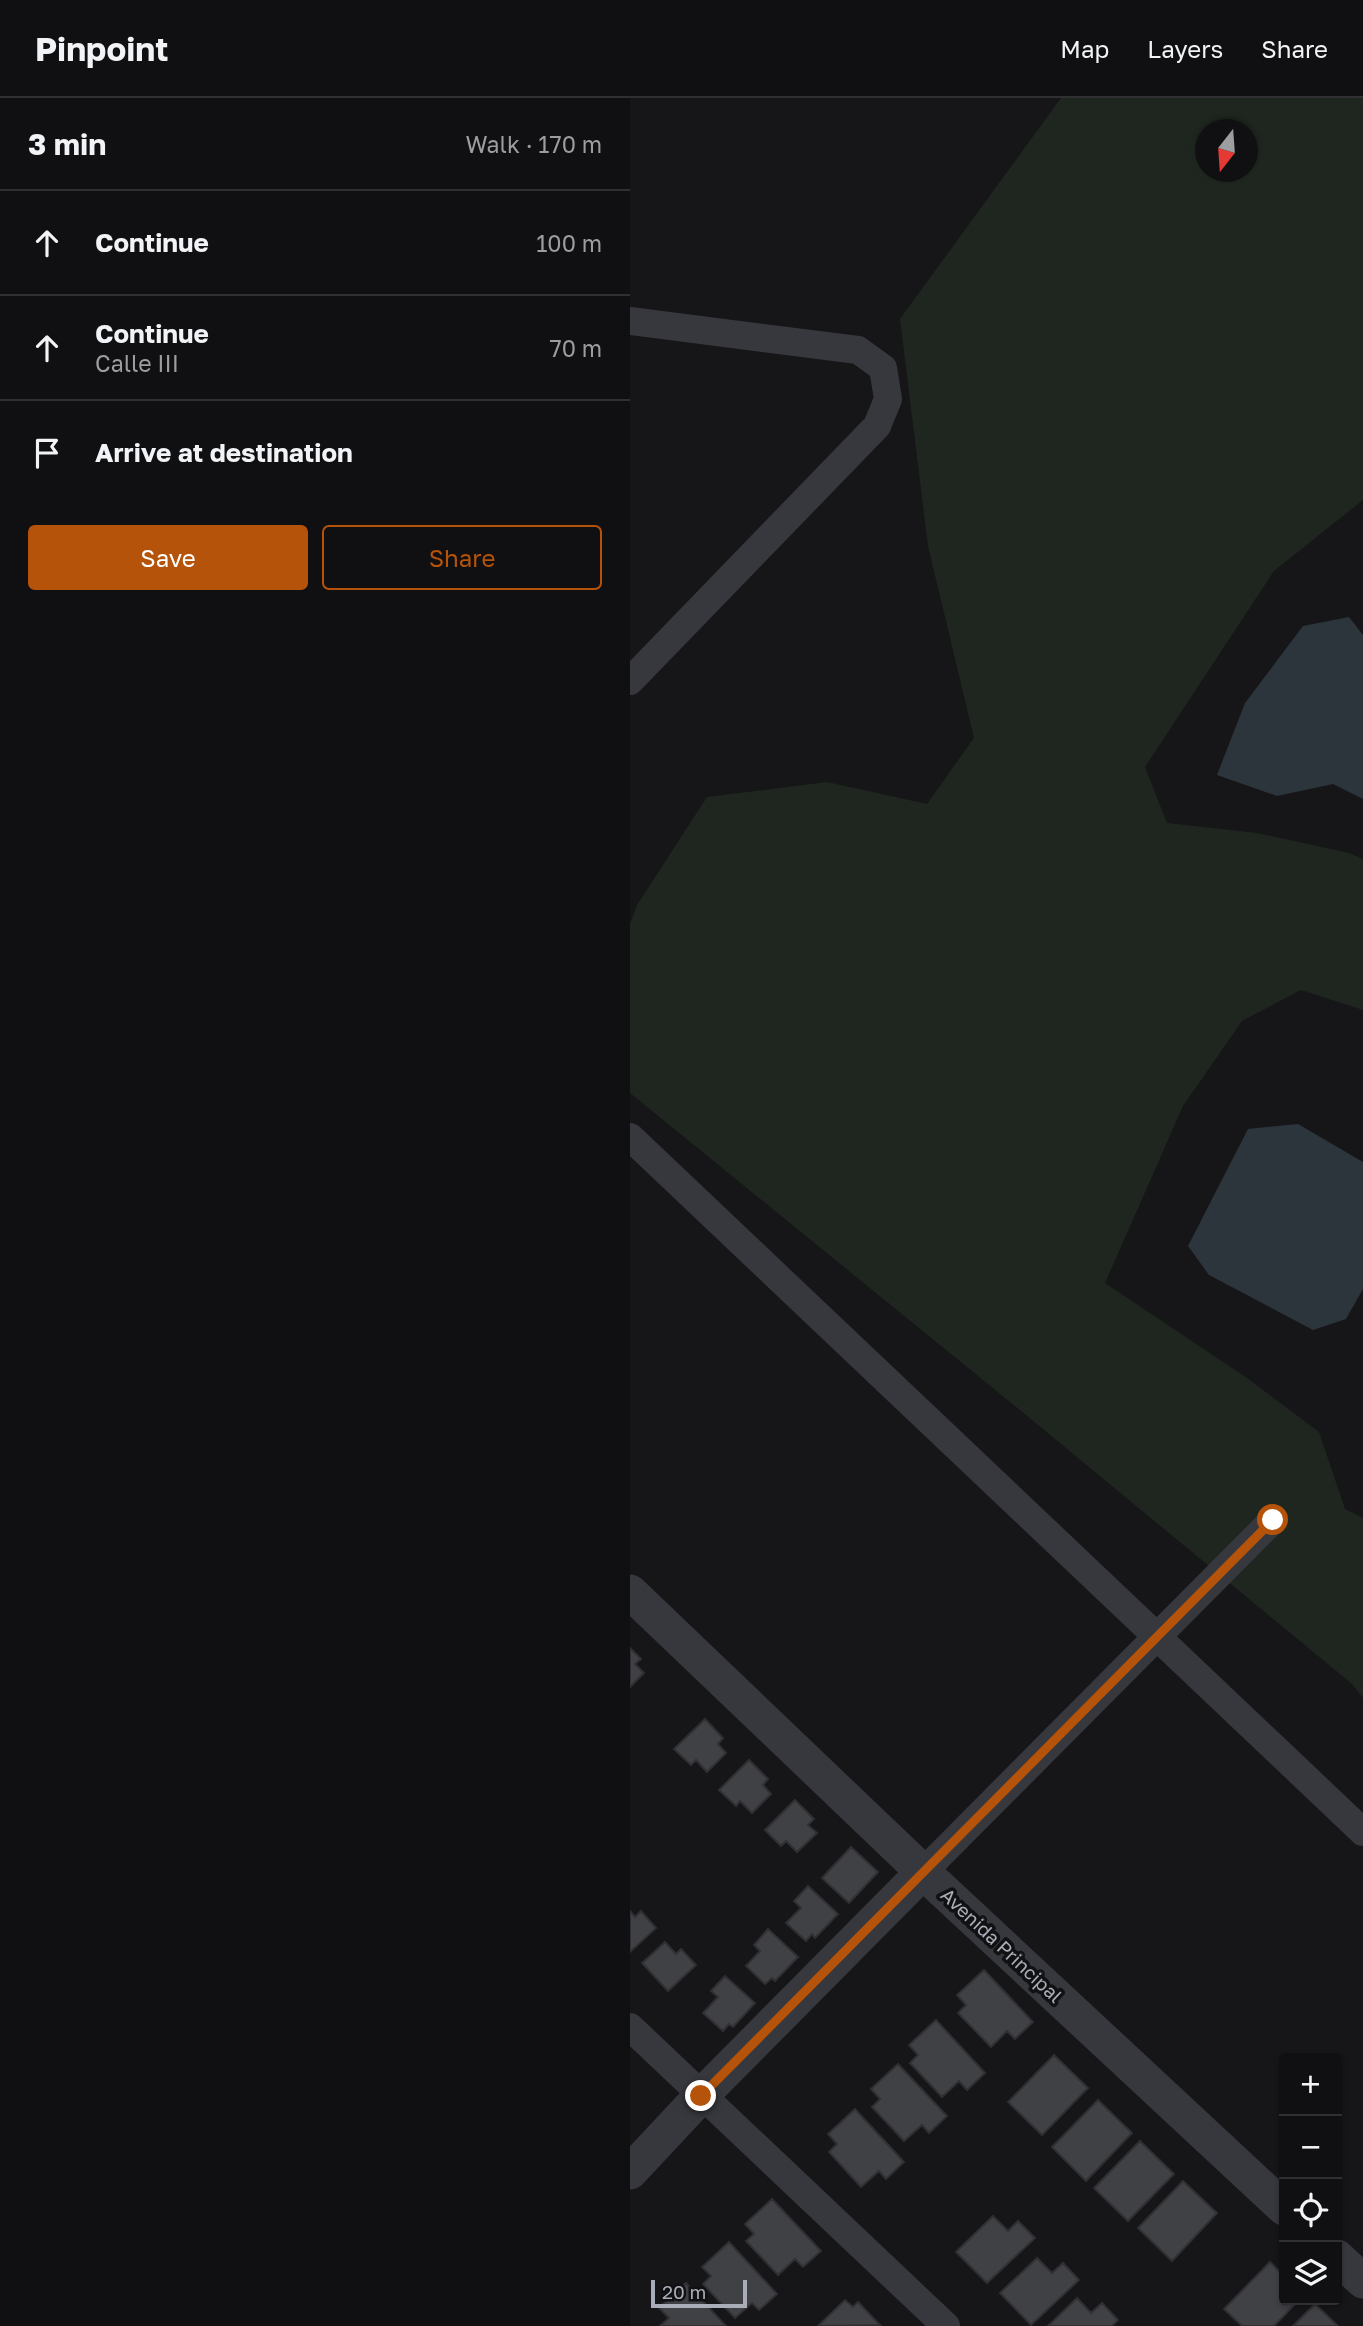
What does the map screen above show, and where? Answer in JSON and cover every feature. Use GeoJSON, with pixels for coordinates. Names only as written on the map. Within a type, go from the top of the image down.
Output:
{"type":"FeatureCollection","features":[{"type":"Feature","properties":{"kind":"street"},"geometry":{"type":"LineString","coordinates":[[630,321],[858,350],[883,368],[888,399],[877,426],[630,681]]}},
{"type":"Feature","properties":{"kind":"street"},"geometry":{"type":"LineString","coordinates":[[630,1137],[1363,1832]]}},
{"type":"Feature","properties":{"kind":"street"},"geometry":{"type":"LineString","coordinates":[[630,2172],[701,2096],[1273,1520]]}},
{"type":"Feature","properties":{"kind":"street","name":"Avenida Principal"},"geometry":{"type":"LineString","coordinates":[[630,1592],[923,1872],[1279,2203]]}},
{"type":"Feature","properties":{"kind":"street"},"geometry":{"type":"LineString","coordinates":[[630,2027],[946,2326]]}},
{"type":"Feature","properties":{"kind":"street"},"geometry":{"type":"LineString","coordinates":[[1342,2262],[1363,2281]]}},
{"type":"Feature","properties":{"kind":"shaded area"},"geometry":{"type":"Polygon","coordinates":[[[1061,98],[1363,98],[1363,500],[1274,571],[1145,767],[1167,823],[1257,833],[1349,853],[1363,859],[1363,1010],[1301,990],[1242,1021],[1183,1106],[1105,1283],[1247,1378],[1319,1432],[1345,1509],[1363,1518],[1363,1698],[1352,1684],[630,1093],[630,924],[637,905],[707,797],[827,782],[927,804],[974,738],[928,546],[900,319],[1061,98]]]}},
{"type":"Feature","properties":{"kind":"shaded area"},"geometry":{"type":"Polygon","coordinates":[[[1349,617],[1363,635],[1363,799],[1333,784],[1277,796],[1217,775],[1245,703],[1303,626],[1349,617]]]}},
{"type":"Feature","properties":{"kind":"shaded area"},"geometry":{"type":"Polygon","coordinates":[[[1298,1124],[1363,1162],[1363,1289],[1346,1319],[1313,1330],[1209,1275],[1188,1246],[1248,1129],[1298,1124]]]}},
{"type":"Feature","properties":{"kind":"building"},"geometry":{"type":"Polygon","coordinates":[[[630,1648],[641,1659],[635,1664],[644,1673],[630,1687],[630,1648]]]}},
{"type":"Feature","properties":{"kind":"building"},"geometry":{"type":"Polygon","coordinates":[[[705,1719],[723,1738],[718,1744],[726,1753],[707,1772],[696,1760],[691,1765],[674,1749],[705,1719]]]}},
{"type":"Feature","properties":{"kind":"building"},"geometry":{"type":"Polygon","coordinates":[[[749,1760],[768,1779],[763,1785],[771,1794],[752,1813],[740,1801],[736,1806],[719,1790],[749,1760]]]}},
{"type":"Feature","properties":{"kind":"building"},"geometry":{"type":"Polygon","coordinates":[[[795,1800],[814,1819],[808,1825],[817,1833],[797,1852],[786,1841],[781,1846],[765,1830],[795,1800]]]}},
{"type":"Feature","properties":{"kind":"building"},"geometry":{"type":"Polygon","coordinates":[[[851,1847],[878,1872],[849,1903],[822,1878],[851,1847]]]}},
{"type":"Feature","properties":{"kind":"building"},"geometry":{"type":"Polygon","coordinates":[[[808,1886],[838,1914],[815,1938],[812,1934],[806,1941],[786,1923],[801,1908],[794,1901],[808,1886]]]}},
{"type":"Feature","properties":{"kind":"building"},"geometry":{"type":"Polygon","coordinates":[[[630,1911],[635,1917],[641,1911],[656,1928],[630,1952],[630,1911]]]}},
{"type":"Feature","properties":{"kind":"building"},"geometry":{"type":"Polygon","coordinates":[[[768,1929],[798,1957],[775,1981],[772,1978],[765,1984],[746,1966],[760,1951],[754,1945],[768,1929]]]}},
{"type":"Feature","properties":{"kind":"building"},"geometry":{"type":"Polygon","coordinates":[[[665,1942],[676,1954],[681,1949],[696,1965],[668,1991],[642,1963],[665,1942]]]}},
{"type":"Feature","properties":{"kind":"building"},"geometry":{"type":"Polygon","coordinates":[[[984,1970],[1033,2022],[1015,2039],[1007,2031],[991,2047],[958,2013],[966,2005],[957,1995],[984,1970]]]}},
{"type":"Feature","properties":{"kind":"building"},"geometry":{"type":"Polygon","coordinates":[[[725,1976],[755,2003],[733,2027],[729,2024],[723,2031],[703,2013],[718,1997],[711,1991],[725,1976]]]}},
{"type":"Feature","properties":{"kind":"building"},"geometry":{"type":"Polygon","coordinates":[[[936,2020],[985,2073],[967,2090],[959,2081],[942,2097],[910,2063],[918,2055],[909,2045],[936,2020]]]}},
{"type":"Feature","properties":{"kind":"building"},"geometry":{"type":"Polygon","coordinates":[[[1054,2055],[1088,2088],[1042,2135],[1008,2102],[1054,2055]]]}},
{"type":"Feature","properties":{"kind":"building"},"geometry":{"type":"Polygon","coordinates":[[[898,2064],[947,2116],[929,2133],[922,2125],[904,2141],[872,2107],[880,2099],[871,2089],[898,2064]]]}},
{"type":"Feature","properties":{"kind":"building"},"geometry":{"type":"Polygon","coordinates":[[[1098,2100],[1132,2133],[1086,2181],[1052,2147],[1098,2100]]]}},
{"type":"Feature","properties":{"kind":"building"},"geometry":{"type":"Polygon","coordinates":[[[855,2109],[904,2162],[886,2179],[879,2171],[861,2187],[829,2152],[837,2144],[828,2134],[855,2109]]]}},
{"type":"Feature","properties":{"kind":"building"},"geometry":{"type":"Polygon","coordinates":[[[1140,2141],[1174,2174],[1128,2221],[1094,2188],[1140,2141]]]}},
{"type":"Feature","properties":{"kind":"building"},"geometry":{"type":"Polygon","coordinates":[[[1183,2181],[1217,2213],[1172,2261],[1138,2228],[1183,2181]]]}},
{"type":"Feature","properties":{"kind":"building"},"geometry":{"type":"Polygon","coordinates":[[[772,2199],[821,2251],[803,2267],[795,2259],[778,2275],[746,2241],[754,2234],[745,2224],[772,2199]]]}},
{"type":"Feature","properties":{"kind":"building"},"geometry":{"type":"Polygon","coordinates":[[[993,2216],[1008,2231],[1018,2221],[1035,2238],[987,2283],[956,2252],[993,2216]]]}},
{"type":"Feature","properties":{"kind":"building"},"geometry":{"type":"Polygon","coordinates":[[[729,2242],[777,2294],[759,2310],[752,2303],[735,2318],[703,2284],[711,2276],[702,2267],[729,2242]]]}},
{"type":"Feature","properties":{"kind":"building"},"geometry":{"type":"Polygon","coordinates":[[[1037,2258],[1052,2273],[1063,2263],[1079,2280],[1031,2325],[1000,2293],[1037,2258]]]}},
{"type":"Feature","properties":{"kind":"building"},"geometry":{"type":"Polygon","coordinates":[[[1270,2262],[1279,2271],[1279,2305],[1294,2305],[1274,2326],[1242,2326],[1224,2309],[1270,2262]]]}},
{"type":"Feature","properties":{"kind":"building"},"geometry":{"type":"Polygon","coordinates":[[[686,2283],[726,2326],[660,2326],[669,2318],[659,2308],[686,2283]]]}},
{"type":"Feature","properties":{"kind":"building"},"geometry":{"type":"Polygon","coordinates":[[[1077,2298],[1091,2313],[1102,2303],[1118,2320],[1112,2326],[1048,2326],[1077,2298]]]}},
{"type":"Feature","properties":{"kind":"building"},"geometry":{"type":"Polygon","coordinates":[[[845,2300],[853,2307],[858,2302],[880,2325],[818,2326],[845,2300]]]}},
{"type":"Feature","properties":{"kind":"building"},"geometry":{"type":"Polygon","coordinates":[[[1316,2305],[1338,2326],[1293,2326],[1316,2305]]]}},
{"type":"Feature","properties":{"kind":"route"},"geometry":{"type":"LineString","coordinates":[[701,2096],[1273,1520]]}}]}
